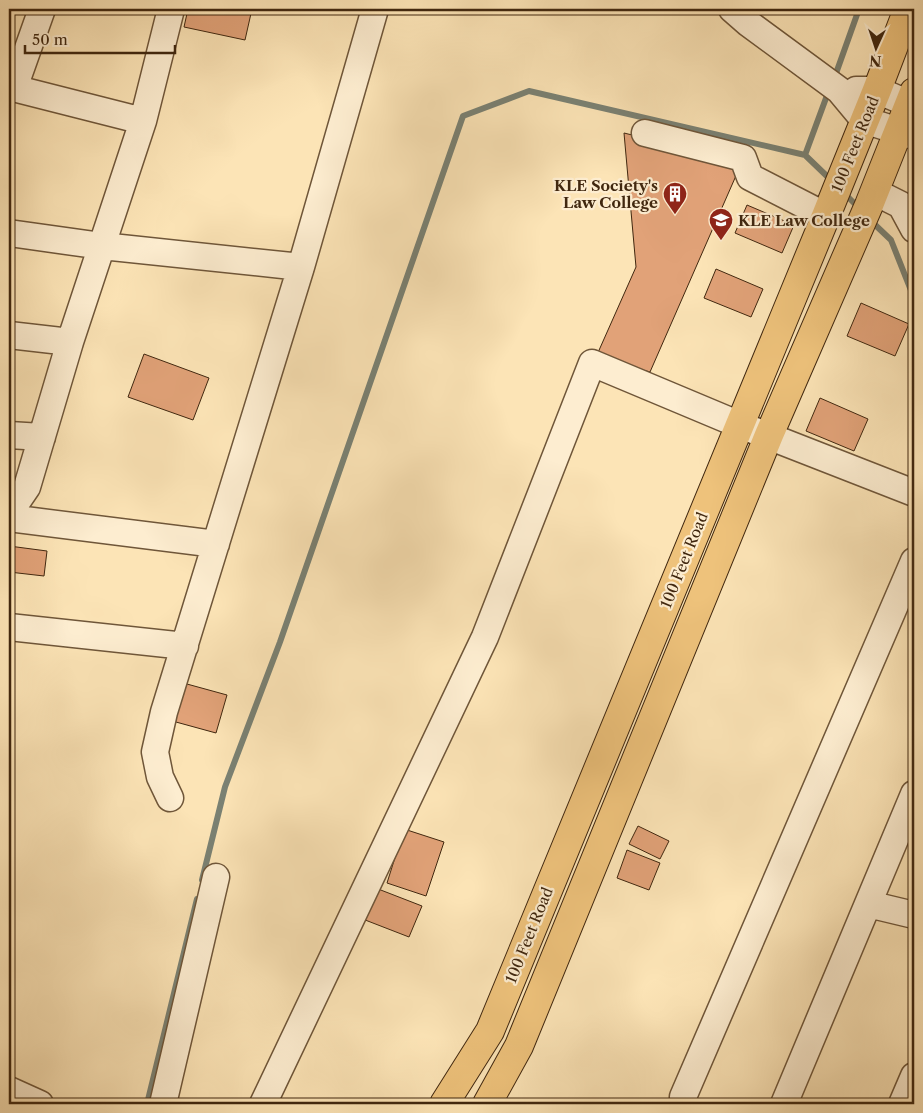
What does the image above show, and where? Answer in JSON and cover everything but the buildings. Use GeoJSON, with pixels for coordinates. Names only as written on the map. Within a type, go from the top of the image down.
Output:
{"type":"FeatureCollection","features":[{"type":"Feature","properties":{"kind":"main road","name":"100 Feet Road"},"geometry":{"type":"LineString","coordinates":[[444,1104],[490,1031],[834,196],[908,9]]}},
{"type":"Feature","properties":{"kind":"main road","name":"100 Feet Road"},"geometry":{"type":"LineString","coordinates":[[487,1104],[519,1046],[768,435],[868,207],[907,134],[913,101]]}},
{"type":"Feature","properties":{"kind":"main road"},"geometry":{"type":"LineString","coordinates":[[490,1031],[519,1046]]}},
{"type":"Feature","properties":{"kind":"street"},"geometry":{"type":"LineString","coordinates":[[42,9],[12,88],[144,121]]}},
{"type":"Feature","properties":{"kind":"street"},"geometry":{"type":"LineString","coordinates":[[9,511],[27,487],[70,342],[144,121],[171,9]]}},
{"type":"Feature","properties":{"kind":"street"},"geometry":{"type":"LineString","coordinates":[[170,798],[160,777],[155,752],[164,712],[301,267],[375,9]]}},
{"type":"Feature","properties":{"kind":"street"},"geometry":{"type":"LineString","coordinates":[[732,9],[748,23],[834,86],[864,120],[907,134]]}},
{"type":"Feature","properties":{"kind":"street"},"geometry":{"type":"LineString","coordinates":[[834,86],[877,90],[913,101]]}},
{"type":"Feature","properties":{"kind":"street"},"geometry":{"type":"LineString","coordinates":[[645,133],[743,158],[750,177],[834,196]]}},
{"type":"Feature","properties":{"kind":"street"},"geometry":{"type":"LineString","coordinates":[[868,207],[901,205],[914,229]]}},
{"type":"Feature","properties":{"kind":"street"},"geometry":{"type":"LineString","coordinates":[[9,232],[102,246],[301,267]]}},
{"type":"Feature","properties":{"kind":"street"},"geometry":{"type":"LineString","coordinates":[[9,335],[70,342]]}},
{"type":"Feature","properties":{"kind":"street"},"geometry":{"type":"LineString","coordinates":[[263,1104],[485,638],[592,363],[740,425],[914,493]]}},
{"type":"Feature","properties":{"kind":"street"},"geometry":{"type":"LineString","coordinates":[[9,435],[42,438]]}},
{"type":"Feature","properties":{"kind":"street"},"geometry":{"type":"LineString","coordinates":[[9,518],[216,544]]}},
{"type":"Feature","properties":{"kind":"street"},"geometry":{"type":"LineString","coordinates":[[683,1097],[914,561]]}},
{"type":"Feature","properties":{"kind":"street"},"geometry":{"type":"LineString","coordinates":[[9,626],[184,646]]}},
{"type":"Feature","properties":{"kind":"street"},"geometry":{"type":"LineString","coordinates":[[784,1104],[914,794]]}},
{"type":"Feature","properties":{"kind":"street"},"geometry":{"type":"LineString","coordinates":[[163,1104],[216,877]]}},
{"type":"Feature","properties":{"kind":"street"},"geometry":{"type":"LineString","coordinates":[[868,904],[914,915]]}},
{"type":"Feature","properties":{"kind":"street"},"geometry":{"type":"LineString","coordinates":[[902,1104],[914,1076]]}},
{"type":"Feature","properties":{"kind":"street"},"geometry":{"type":"LineString","coordinates":[[9,1090],[40,1104]]}},
{"type":"Feature","properties":{"kind":"waterway"},"geometry":{"type":"LineString","coordinates":[[834,79],[859,9]]}},
{"type":"Feature","properties":{"kind":"waterway"},"geometry":{"type":"LineString","coordinates":[[202,880],[225,787],[280,642],[463,116],[529,91],[805,155],[829,90]]}},
{"type":"Feature","properties":{"kind":"waterway"},"geometry":{"type":"LineString","coordinates":[[805,155],[833,182]]}},
{"type":"Feature","properties":{"kind":"waterway"},"geometry":{"type":"LineString","coordinates":[[844,193],[860,209]]}},
{"type":"Feature","properties":{"kind":"waterway"},"geometry":{"type":"LineString","coordinates":[[870,220],[891,240],[914,298]]}},
{"type":"Feature","properties":{"kind":"waterway"},"geometry":{"type":"LineString","coordinates":[[147,1104],[197,899]]}},
{"type":"Feature","properties":{"kind":"place","name":"KLE Society's Law College"},"geometry":{"type":"Point","coordinates":[675,215]}},
{"type":"Feature","properties":{"kind":"place","name":"KLE Law College"},"geometry":{"type":"Point","coordinates":[721,241]}}]}
